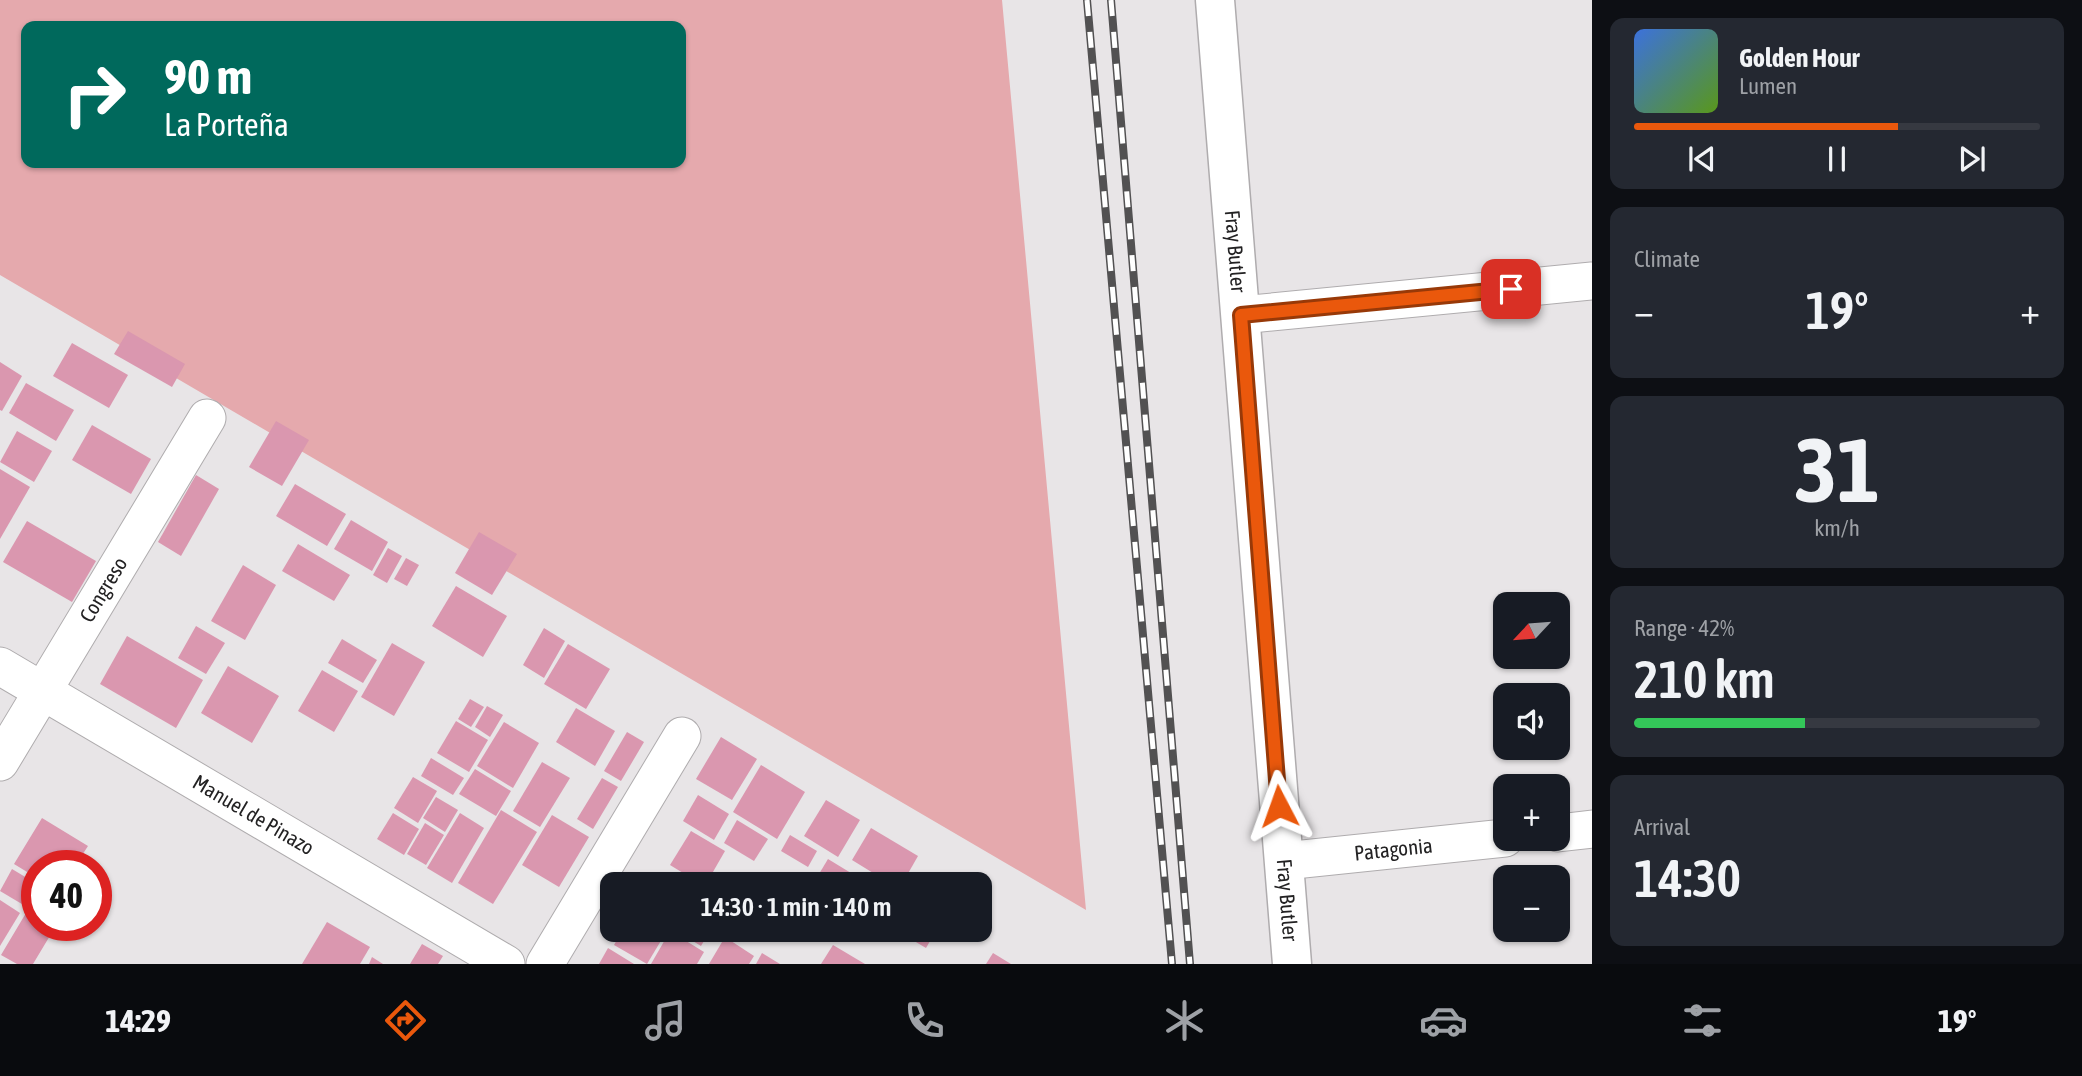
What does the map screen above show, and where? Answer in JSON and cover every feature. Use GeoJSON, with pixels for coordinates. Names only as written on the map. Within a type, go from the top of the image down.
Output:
{"type":"FeatureCollection","features":[{"type":"Feature","properties":{"kind":"street","name":"Fray Butler"},"geometry":{"type":"LineString","coordinates":[[1215,0],[1292,964]]}},
{"type":"Feature","properties":{"kind":"street"},"geometry":{"type":"LineString","coordinates":[[1241,315],[1592,281]]}},
{"type":"Feature","properties":{"kind":"street","name":"Congreso"},"geometry":{"type":"LineString","coordinates":[[0,762],[207,418]]}},
{"type":"Feature","properties":{"kind":"street","name":"Manuel de Pinazo"},"geometry":{"type":"LineString","coordinates":[[0,666],[506,964]]}},
{"type":"Feature","properties":{"kind":"street"},"geometry":{"type":"LineString","coordinates":[[545,964],[682,736]]}},
{"type":"Feature","properties":{"kind":"street"},"geometry":{"type":"LineString","coordinates":[[1570,832],[1592,829]]}},
{"type":"Feature","properties":{"kind":"street","name":"Patagonia"},"geometry":{"type":"LineString","coordinates":[[1284,861],[1493,839]]}},
{"type":"Feature","properties":{"kind":"shaded area"},"geometry":{"type":"Polygon","coordinates":[[[0,0],[1002,0],[1086,910],[0,275],[0,0]]]}},
{"type":"Feature","properties":{"kind":"building"},"geometry":{"type":"Polygon","coordinates":[[[128,331],[185,364],[172,387],[114,354],[128,331]]]}},
{"type":"Feature","properties":{"kind":"building"},"geometry":{"type":"Polygon","coordinates":[[[72,343],[128,375],[109,408],[53,376],[72,343]]]}},
{"type":"Feature","properties":{"kind":"building"},"geometry":{"type":"Polygon","coordinates":[[[0,362],[22,376],[2,411],[0,410],[0,362]]]}},
{"type":"Feature","properties":{"kind":"building"},"geometry":{"type":"Polygon","coordinates":[[[26,383],[74,410],[56,441],[9,413],[26,383]]]}},
{"type":"Feature","properties":{"kind":"building"},"geometry":{"type":"Polygon","coordinates":[[[276,421],[309,440],[282,486],[249,467],[276,421]]]}},
{"type":"Feature","properties":{"kind":"building"},"geometry":{"type":"Polygon","coordinates":[[[92,425],[151,459],[131,494],[72,460],[92,425]]]}},
{"type":"Feature","properties":{"kind":"building"},"geometry":{"type":"Polygon","coordinates":[[[17,431],[52,451],[34,482],[0,462],[17,431]]]}},
{"type":"Feature","properties":{"kind":"building"},"geometry":{"type":"Polygon","coordinates":[[[0,469],[30,487],[0,539],[0,469]]]}},
{"type":"Feature","properties":{"kind":"building"},"geometry":{"type":"Polygon","coordinates":[[[196,475],[219,489],[181,556],[158,542],[196,475]]]}},
{"type":"Feature","properties":{"kind":"building"},"geometry":{"type":"Polygon","coordinates":[[[295,484],[346,514],[327,546],[276,516],[295,484]]]}},
{"type":"Feature","properties":{"kind":"building"},"geometry":{"type":"Polygon","coordinates":[[[351,520],[388,542],[372,571],[334,549],[351,520]]]}},
{"type":"Feature","properties":{"kind":"building"},"geometry":{"type":"Polygon","coordinates":[[[27,521],[96,561],[72,602],[3,562],[27,521]]]}},
{"type":"Feature","properties":{"kind":"building"},"geometry":{"type":"Polygon","coordinates":[[[479,532],[517,554],[492,595],[455,573],[479,532]]]}},
{"type":"Feature","properties":{"kind":"building"},"geometry":{"type":"Polygon","coordinates":[[[298,544],[350,575],[334,601],[282,571],[298,544]]]}},
{"type":"Feature","properties":{"kind":"building"},"geometry":{"type":"Polygon","coordinates":[[[388,548],[402,556],[387,583],[373,575],[388,548]]]}},
{"type":"Feature","properties":{"kind":"building"},"geometry":{"type":"Polygon","coordinates":[[[406,558],[419,565],[407,586],[394,579],[406,558]]]}},
{"type":"Feature","properties":{"kind":"building"},"geometry":{"type":"Polygon","coordinates":[[[243,565],[276,585],[245,640],[211,621],[243,565]]]}},
{"type":"Feature","properties":{"kind":"building"},"geometry":{"type":"Polygon","coordinates":[[[456,586],[507,616],[483,657],[432,626],[456,586]]]}},
{"type":"Feature","properties":{"kind":"building"},"geometry":{"type":"Polygon","coordinates":[[[196,626],[225,643],[206,674],[178,658],[196,626]]]}},
{"type":"Feature","properties":{"kind":"building"},"geometry":{"type":"Polygon","coordinates":[[[544,628],[565,641],[544,678],[523,665],[544,628]]]}},
{"type":"Feature","properties":{"kind":"building"},"geometry":{"type":"Polygon","coordinates":[[[127,636],[203,680],[176,728],[100,684],[127,636]]]}},
{"type":"Feature","properties":{"kind":"building"},"geometry":{"type":"Polygon","coordinates":[[[342,639],[377,660],[363,683],[328,663],[342,639]]]}},
{"type":"Feature","properties":{"kind":"building"},"geometry":{"type":"Polygon","coordinates":[[[392,643],[425,662],[394,716],[361,697],[392,643]]]}},
{"type":"Feature","properties":{"kind":"building"},"geometry":{"type":"Polygon","coordinates":[[[568,644],[610,669],[586,709],[544,684],[568,644]]]}},
{"type":"Feature","properties":{"kind":"building"},"geometry":{"type":"Polygon","coordinates":[[[228,666],[279,696],[252,743],[201,713],[228,666]]]}},
{"type":"Feature","properties":{"kind":"building"},"geometry":{"type":"Polygon","coordinates":[[[322,670],[358,691],[334,732],[298,711],[322,670]]]}},
{"type":"Feature","properties":{"kind":"building"},"geometry":{"type":"Polygon","coordinates":[[[470,699],[484,707],[471,727],[458,719],[470,699]]]}},
{"type":"Feature","properties":{"kind":"building"},"geometry":{"type":"Polygon","coordinates":[[[487,706],[503,715],[490,737],[475,727],[487,706]]]}},
{"type":"Feature","properties":{"kind":"building"},"geometry":{"type":"Polygon","coordinates":[[[576,708],[615,731],[595,766],[556,742],[576,708]]]}},
{"type":"Feature","properties":{"kind":"building"},"geometry":{"type":"Polygon","coordinates":[[[456,721],[488,740],[469,772],[437,753],[456,721]]]}},
{"type":"Feature","properties":{"kind":"building"},"geometry":{"type":"Polygon","coordinates":[[[504,722],[539,743],[513,788],[477,766],[504,722]]]}},
{"type":"Feature","properties":{"kind":"building"},"geometry":{"type":"Polygon","coordinates":[[[627,732],[644,742],[621,781],[604,771],[627,732]]]}},
{"type":"Feature","properties":{"kind":"building"},"geometry":{"type":"Polygon","coordinates":[[[721,737],[757,759],[732,800],[696,779],[721,737]]]}},
{"type":"Feature","properties":{"kind":"building"},"geometry":{"type":"Polygon","coordinates":[[[431,758],[464,778],[453,795],[421,776],[431,758]]]}},
{"type":"Feature","properties":{"kind":"building"},"geometry":{"type":"Polygon","coordinates":[[[542,762],[570,778],[540,827],[513,811],[542,762]]]}},
{"type":"Feature","properties":{"kind":"building"},"geometry":{"type":"Polygon","coordinates":[[[761,765],[805,792],[777,839],[733,812],[761,765]]]}},
{"type":"Feature","properties":{"kind":"building"},"geometry":{"type":"Polygon","coordinates":[[[475,769],[511,791],[496,816],[459,794],[475,769]]]}},
{"type":"Feature","properties":{"kind":"building"},"geometry":{"type":"Polygon","coordinates":[[[413,777],[437,791],[418,823],[394,808],[413,777]]]}},
{"type":"Feature","properties":{"kind":"building"},"geometry":{"type":"Polygon","coordinates":[[[602,778],[618,787],[593,829],[577,819],[602,778]]]}},
{"type":"Feature","properties":{"kind":"building"},"geometry":{"type":"Polygon","coordinates":[[[698,795],[729,814],[714,840],[683,821],[698,795]]]}},
{"type":"Feature","properties":{"kind":"building"},"geometry":{"type":"Polygon","coordinates":[[[436,797],[458,810],[445,832],[423,818],[436,797]]]}},
{"type":"Feature","properties":{"kind":"building"},"geometry":{"type":"Polygon","coordinates":[[[826,800],[860,820],[838,857],[804,836],[826,800]]]}},
{"type":"Feature","properties":{"kind":"building"},"geometry":{"type":"Polygon","coordinates":[[[501,810],[537,832],[493,904],[458,883],[501,810]]]}},
{"type":"Feature","properties":{"kind":"building"},"geometry":{"type":"Polygon","coordinates":[[[393,813],[419,829],[404,855],[377,839],[393,813]]]}},
{"type":"Feature","properties":{"kind":"building"},"geometry":{"type":"Polygon","coordinates":[[[460,813],[484,828],[452,883],[427,868],[460,813]]]}},
{"type":"Feature","properties":{"kind":"building"},"geometry":{"type":"Polygon","coordinates":[[[552,815],[589,837],[559,887],[522,865],[552,815]]]}},
{"type":"Feature","properties":{"kind":"building"},"geometry":{"type":"Polygon","coordinates":[[[42,818],[88,846],[85,850],[23,850],[42,818]]]}},
{"type":"Feature","properties":{"kind":"building"},"geometry":{"type":"Polygon","coordinates":[[[737,820],[768,839],[754,861],[724,843],[737,820]]]}},
{"type":"Feature","properties":{"kind":"building"},"geometry":{"type":"Polygon","coordinates":[[[425,823],[444,835],[426,865],[407,854],[425,823]]]}},
{"type":"Feature","properties":{"kind":"building"},"geometry":{"type":"Polygon","coordinates":[[[871,828],[918,856],[909,872],[872,872],[852,860],[871,828]]]}},
{"type":"Feature","properties":{"kind":"building"},"geometry":{"type":"Polygon","coordinates":[[[691,831],[725,851],[713,872],[681,872],[670,865],[691,831]]]}},
{"type":"Feature","properties":{"kind":"building"},"geometry":{"type":"Polygon","coordinates":[[[790,835],[817,851],[808,867],[781,851],[790,835]]]}},
{"type":"Feature","properties":{"kind":"building"},"geometry":{"type":"Polygon","coordinates":[[[21,852],[21,868],[14,864],[21,852]]]}},
{"type":"Feature","properties":{"kind":"building"},"geometry":{"type":"Polygon","coordinates":[[[828,859],[849,872],[820,872],[828,859]]]}},
{"type":"Feature","properties":{"kind":"building"},"geometry":{"type":"Polygon","coordinates":[[[12,869],[21,874],[21,903],[0,891],[12,869]]]}},
{"type":"Feature","properties":{"kind":"building"},"geometry":{"type":"Polygon","coordinates":[[[0,900],[20,913],[0,946],[0,900]]]}},
{"type":"Feature","properties":{"kind":"building"},"geometry":{"type":"Polygon","coordinates":[[[21,921],[21,941],[47,941],[33,964],[17,964],[1,955],[21,921]]]}},
{"type":"Feature","properties":{"kind":"building"},"geometry":{"type":"Polygon","coordinates":[[[327,922],[370,947],[360,964],[302,964],[327,922]]]}},
{"type":"Feature","properties":{"kind":"building"},"geometry":{"type":"Polygon","coordinates":[[[616,942],[660,942],[647,964],[614,945],[616,942]]]}},
{"type":"Feature","properties":{"kind":"building"},"geometry":{"type":"Polygon","coordinates":[[[664,942],[688,942],[704,952],[697,964],[651,964],[664,942]]]}},
{"type":"Feature","properties":{"kind":"building"},"geometry":{"type":"Polygon","coordinates":[[[722,942],[733,942],[754,956],[749,964],[709,964],[722,942]]]}},
{"type":"Feature","properties":{"kind":"building"},"geometry":{"type":"Polygon","coordinates":[[[916,942],[929,942],[926,948],[916,942]]]}},
{"type":"Feature","properties":{"kind":"building"},"geometry":{"type":"Polygon","coordinates":[[[422,944],[443,956],[438,964],[410,964],[422,944]]]}},
{"type":"Feature","properties":{"kind":"building"},"geometry":{"type":"Polygon","coordinates":[[[833,945],[865,964],[821,964],[833,945]]]}},
{"type":"Feature","properties":{"kind":"building"},"geometry":{"type":"Polygon","coordinates":[[[608,948],[634,964],[599,964],[608,948]]]}},
{"type":"Feature","properties":{"kind":"building"},"geometry":{"type":"Polygon","coordinates":[[[762,953],[780,964],[756,964],[762,953]]]}},
{"type":"Feature","properties":{"kind":"building"},"geometry":{"type":"Polygon","coordinates":[[[993,953],[1011,964],[986,964],[993,953]]]}},
{"type":"Feature","properties":{"kind":"building"},"geometry":{"type":"Polygon","coordinates":[[[372,957],[383,964],[369,964],[372,957]]]}},
{"type":"Feature","properties":{"kind":"railway"},"geometry":{"type":"LineString","coordinates":[[1087,0],[1172,964]]}},
{"type":"Feature","properties":{"kind":"railway"},"geometry":{"type":"LineString","coordinates":[[1111,0],[1190,964]]}},
{"type":"Feature","properties":{"kind":"route"},"geometry":{"type":"LineString","coordinates":[[1279,806],[1241,315],[1511,289]]}}]}
